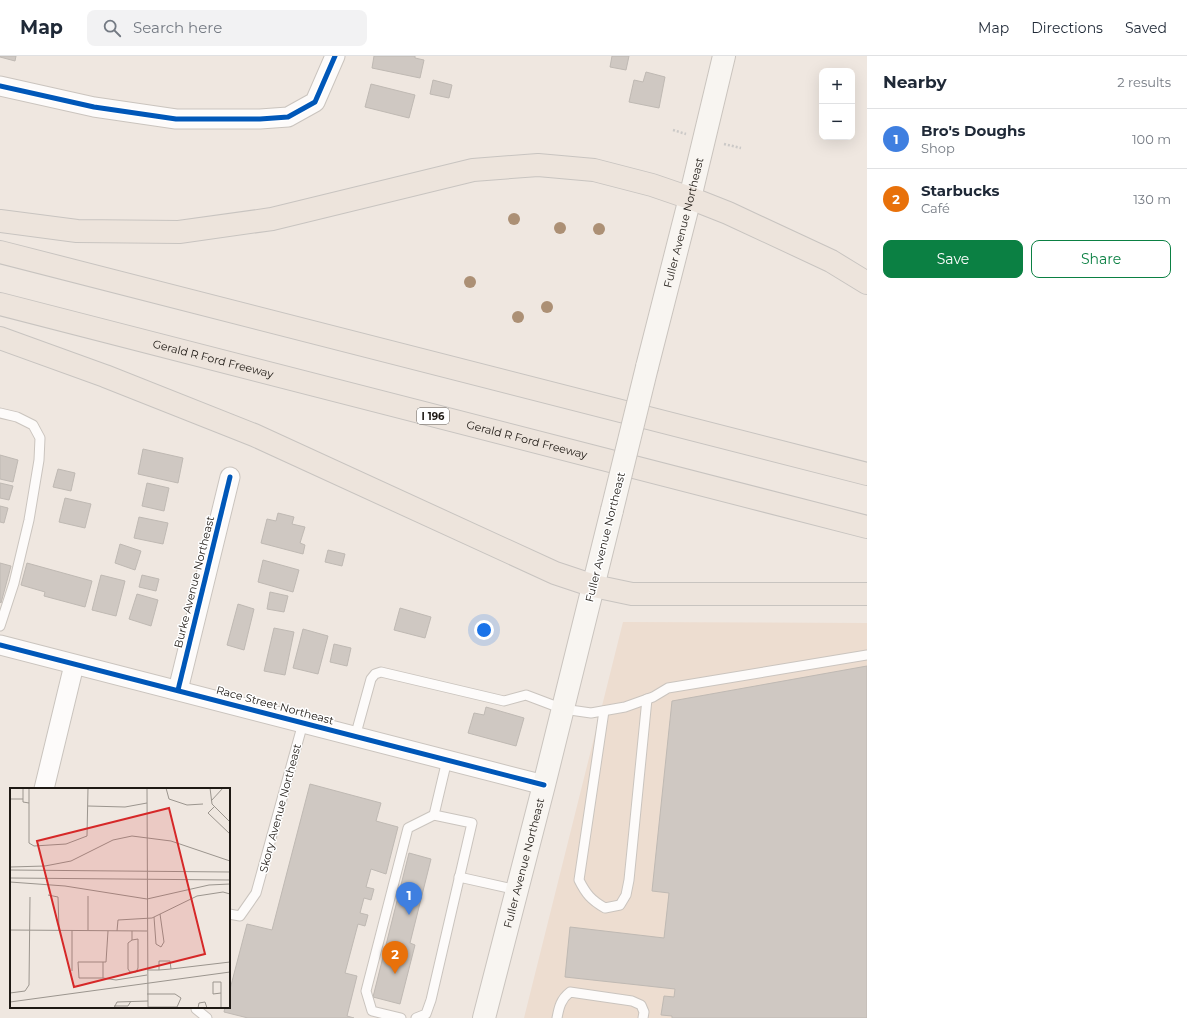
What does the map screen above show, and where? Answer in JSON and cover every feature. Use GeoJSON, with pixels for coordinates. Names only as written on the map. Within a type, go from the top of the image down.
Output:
{"type":"FeatureCollection","features":[{"type":"Feature","properties":{"kind":"highway"},"geometry":{"type":"LineString","coordinates":[[0,221],[77,231],[178,232],[272,219],[473,170],[538,166],[594,170],[652,185],[728,213],[831,261],[867,283]]}},
{"type":"Feature","properties":{"kind":"highway"},"geometry":{"type":"LineString","coordinates":[[0,252],[867,474]]}},
{"type":"Feature","properties":{"kind":"highway","name":"Gerald R Ford Freeway"},"geometry":{"type":"LineString","coordinates":[[0,304],[867,527]]}},
{"type":"Feature","properties":{"kind":"highway"},"geometry":{"type":"LineString","coordinates":[[0,338],[105,376],[254,436],[555,573],[594,586],[632,594],[867,594]]}},
{"type":"Feature","properties":{"kind":"main road","name":"Fuller Avenue Northeast"},"geometry":{"type":"LineString","coordinates":[[484,1018],[594,586],[724,56]]}},
{"type":"Feature","properties":{"kind":"street"},"geometry":{"type":"LineString","coordinates":[[0,86],[94,107],[176,119],[260,119],[288,117],[315,102],[335,56]]}},
{"type":"Feature","properties":{"kind":"street","name":"Burke Avenue Northeast"},"geometry":{"type":"LineString","coordinates":[[178,690],[230,478]]}},
{"type":"Feature","properties":{"kind":"street","name":"Race Street Northeast"},"geometry":{"type":"LineString","coordinates":[[0,645],[544,785]]}},
{"type":"Feature","properties":{"kind":"street"},"geometry":{"type":"LineString","coordinates":[[44,788],[74,665]]}},
{"type":"Feature","properties":{"kind":"lane"},"geometry":{"type":"LineString","coordinates":[[0,413],[17,417],[33,425],[40,438],[39,460],[29,520],[14,583],[0,626]]}},
{"type":"Feature","properties":{"kind":"lane"},"geometry":{"type":"LineString","coordinates":[[355,737],[371,680],[375,674],[381,672],[504,701],[526,695],[563,708],[591,713],[625,707],[647,699],[668,688],[867,655]]}},
{"type":"Feature","properties":{"kind":"lane"},"geometry":{"type":"LineString","coordinates":[[604,711],[579,880],[585,892],[605,908],[620,905],[626,895],[630,880],[647,699]]}},
{"type":"Feature","properties":{"kind":"lane","name":"Skory Avenue Northeast"},"geometry":{"type":"LineString","coordinates":[[230,914],[240,916],[256,893],[303,723]]}},
{"type":"Feature","properties":{"kind":"lane"},"geometry":{"type":"LineString","coordinates":[[434,815],[447,760]]}},
{"type":"Feature","properties":{"kind":"lane"},"geometry":{"type":"LineString","coordinates":[[401,1018],[372,1012],[366,991],[408,828],[434,815],[472,823],[431,1000],[426,1014],[416,1018]]}},
{"type":"Feature","properties":{"kind":"lane"},"geometry":{"type":"LineString","coordinates":[[459,877],[517,890]]}},
{"type":"Feature","properties":{"kind":"lane"},"geometry":{"type":"LineString","coordinates":[[557,1018],[559,1006],[564,996],[570,992],[632,1001],[641,1005],[644,1012],[643,1018]]}},
{"type":"Feature","properties":{"kind":"lane"},"geometry":{"type":"LineString","coordinates":[[196,1008],[207,1018]]}},
{"type":"Feature","properties":{"kind":"shaded area"},"geometry":{"type":"Polygon","coordinates":[[[623,622],[867,623],[867,1018],[524,1018],[623,622]]]}},
{"type":"Feature","properties":{"kind":"building"},"geometry":{"type":"Polygon","coordinates":[[[0,56],[16,56],[15,61],[0,56]]]}},
{"type":"Feature","properties":{"kind":"building"},"geometry":{"type":"Polygon","coordinates":[[[374,56],[415,56],[415,58],[424,60],[420,78],[372,68],[374,56]]]}},
{"type":"Feature","properties":{"kind":"building"},"geometry":{"type":"Polygon","coordinates":[[[612,56],[629,56],[626,70],[610,67],[612,56]]]}},
{"type":"Feature","properties":{"kind":"building"},"geometry":{"type":"Polygon","coordinates":[[[646,72],[665,77],[659,108],[629,102],[634,80],[643,82],[646,72]]]}},
{"type":"Feature","properties":{"kind":"building"},"geometry":{"type":"Polygon","coordinates":[[[433,80],[452,85],[449,98],[430,94],[433,80]]]}},
{"type":"Feature","properties":{"kind":"building"},"geometry":{"type":"Polygon","coordinates":[[[371,84],[415,95],[409,118],[365,107],[371,84]]]}},
{"type":"Feature","properties":{"kind":"building"},"geometry":{"type":"Polygon","coordinates":[[[143,449],[183,458],[178,483],[138,474],[143,449]]]}},
{"type":"Feature","properties":{"kind":"building"},"geometry":{"type":"Polygon","coordinates":[[[0,455],[18,460],[13,482],[0,479],[0,455]]]}},
{"type":"Feature","properties":{"kind":"building"},"geometry":{"type":"Polygon","coordinates":[[[58,469],[75,473],[71,491],[53,487],[58,469]]]}},
{"type":"Feature","properties":{"kind":"building"},"geometry":{"type":"Polygon","coordinates":[[[0,483],[13,486],[9,500],[0,498],[0,483]]]}},
{"type":"Feature","properties":{"kind":"building"},"geometry":{"type":"Polygon","coordinates":[[[147,483],[169,488],[164,511],[142,506],[147,483]]]}},
{"type":"Feature","properties":{"kind":"building"},"geometry":{"type":"Polygon","coordinates":[[[65,498],[91,504],[85,528],[59,522],[65,498]]]}},
{"type":"Feature","properties":{"kind":"building"},"geometry":{"type":"Polygon","coordinates":[[[0,506],[8,508],[4,523],[0,522],[0,506]]]}},
{"type":"Feature","properties":{"kind":"building"},"geometry":{"type":"Polygon","coordinates":[[[278,513],[294,517],[292,524],[305,527],[300,543],[305,545],[303,554],[261,543],[267,519],[276,521],[278,513]]]}},
{"type":"Feature","properties":{"kind":"building"},"geometry":{"type":"Polygon","coordinates":[[[139,517],[168,523],[163,544],[134,538],[139,517]]]}},
{"type":"Feature","properties":{"kind":"building"},"geometry":{"type":"Polygon","coordinates":[[[120,544],[141,551],[135,570],[115,563],[120,544]]]}},
{"type":"Feature","properties":{"kind":"building"},"geometry":{"type":"Polygon","coordinates":[[[328,550],[345,554],[342,566],[325,562],[328,550]]]}},
{"type":"Feature","properties":{"kind":"building"},"geometry":{"type":"Polygon","coordinates":[[[263,560],[299,570],[293,592],[258,582],[263,560]]]}},
{"type":"Feature","properties":{"kind":"building"},"geometry":{"type":"Polygon","coordinates":[[[0,563],[11,566],[1,603],[0,602],[0,563]]]}},
{"type":"Feature","properties":{"kind":"building"},"geometry":{"type":"Polygon","coordinates":[[[27,563],[92,581],[85,607],[44,596],[45,592],[21,585],[27,563]]]}},
{"type":"Feature","properties":{"kind":"building"},"geometry":{"type":"Polygon","coordinates":[[[101,575],[125,581],[116,616],[92,610],[101,575]]]}},
{"type":"Feature","properties":{"kind":"building"},"geometry":{"type":"Polygon","coordinates":[[[142,575],[159,579],[156,591],[139,587],[142,575]]]}},
{"type":"Feature","properties":{"kind":"building"},"geometry":{"type":"Polygon","coordinates":[[[270,592],[288,596],[284,612],[267,609],[270,592]]]}},
{"type":"Feature","properties":{"kind":"building"},"geometry":{"type":"Polygon","coordinates":[[[137,594],[158,600],[151,626],[129,619],[137,594]]]}},
{"type":"Feature","properties":{"kind":"building"},"geometry":{"type":"Polygon","coordinates":[[[238,604],[254,609],[244,650],[227,645],[238,604]]]}},
{"type":"Feature","properties":{"kind":"building"},"geometry":{"type":"Polygon","coordinates":[[[400,608],[431,617],[425,638],[394,630],[400,608]]]}},
{"type":"Feature","properties":{"kind":"building"},"geometry":{"type":"Polygon","coordinates":[[[274,628],[294,632],[285,675],[264,671],[274,628]]]}},
{"type":"Feature","properties":{"kind":"building"},"geometry":{"type":"Polygon","coordinates":[[[303,629],[328,636],[318,674],[293,668],[303,629]]]}},
{"type":"Feature","properties":{"kind":"building"},"geometry":{"type":"Polygon","coordinates":[[[334,644],[351,648],[347,666],[330,662],[334,644]]]}},
{"type":"Feature","properties":{"kind":"building"},"geometry":{"type":"Polygon","coordinates":[[[867,666],[867,1018],[672,1018],[672,1016],[661,1015],[664,996],[674,997],[675,989],[565,977],[570,927],[664,938],[669,893],[652,891],[672,701],[867,666]]]}},
{"type":"Feature","properties":{"kind":"building"},"geometry":{"type":"Polygon","coordinates":[[[486,707],[524,718],[516,746],[468,733],[474,713],[484,715],[486,707]]]}},
{"type":"Feature","properties":{"kind":"building"},"geometry":{"type":"Polygon","coordinates":[[[310,784],[381,803],[376,821],[398,827],[386,874],[371,869],[366,887],[374,889],[371,900],[364,898],[360,913],[368,915],[365,926],[358,924],[345,973],[357,976],[347,1016],[354,1018],[248,1018],[224,1012],[225,1008],[230,1008],[230,989],[247,924],[272,930],[310,784]]]}},
{"type":"Feature","properties":{"kind":"building"},"geometry":{"type":"Polygon","coordinates":[[[409,853],[431,859],[410,943],[415,945],[400,1004],[373,997],[409,853]]]}},
{"type":"Feature","properties":{"kind":"cycle path"},"geometry":{"type":"LineString","coordinates":[[0,86],[94,107],[176,119],[260,119],[288,117],[315,102],[335,56]]}},
{"type":"Feature","properties":{"kind":"cycle path"},"geometry":{"type":"LineString","coordinates":[[178,690],[230,477]]}},
{"type":"Feature","properties":{"kind":"cycle path"},"geometry":{"type":"LineString","coordinates":[[0,645],[544,785]]}},
{"type":"Feature","properties":{"kind":"place","name":"Bro's Doughs"},"geometry":{"type":"Point","coordinates":[409,915]}},
{"type":"Feature","properties":{"kind":"place","name":"Starbucks"},"geometry":{"type":"Point","coordinates":[395,974]}}]}
